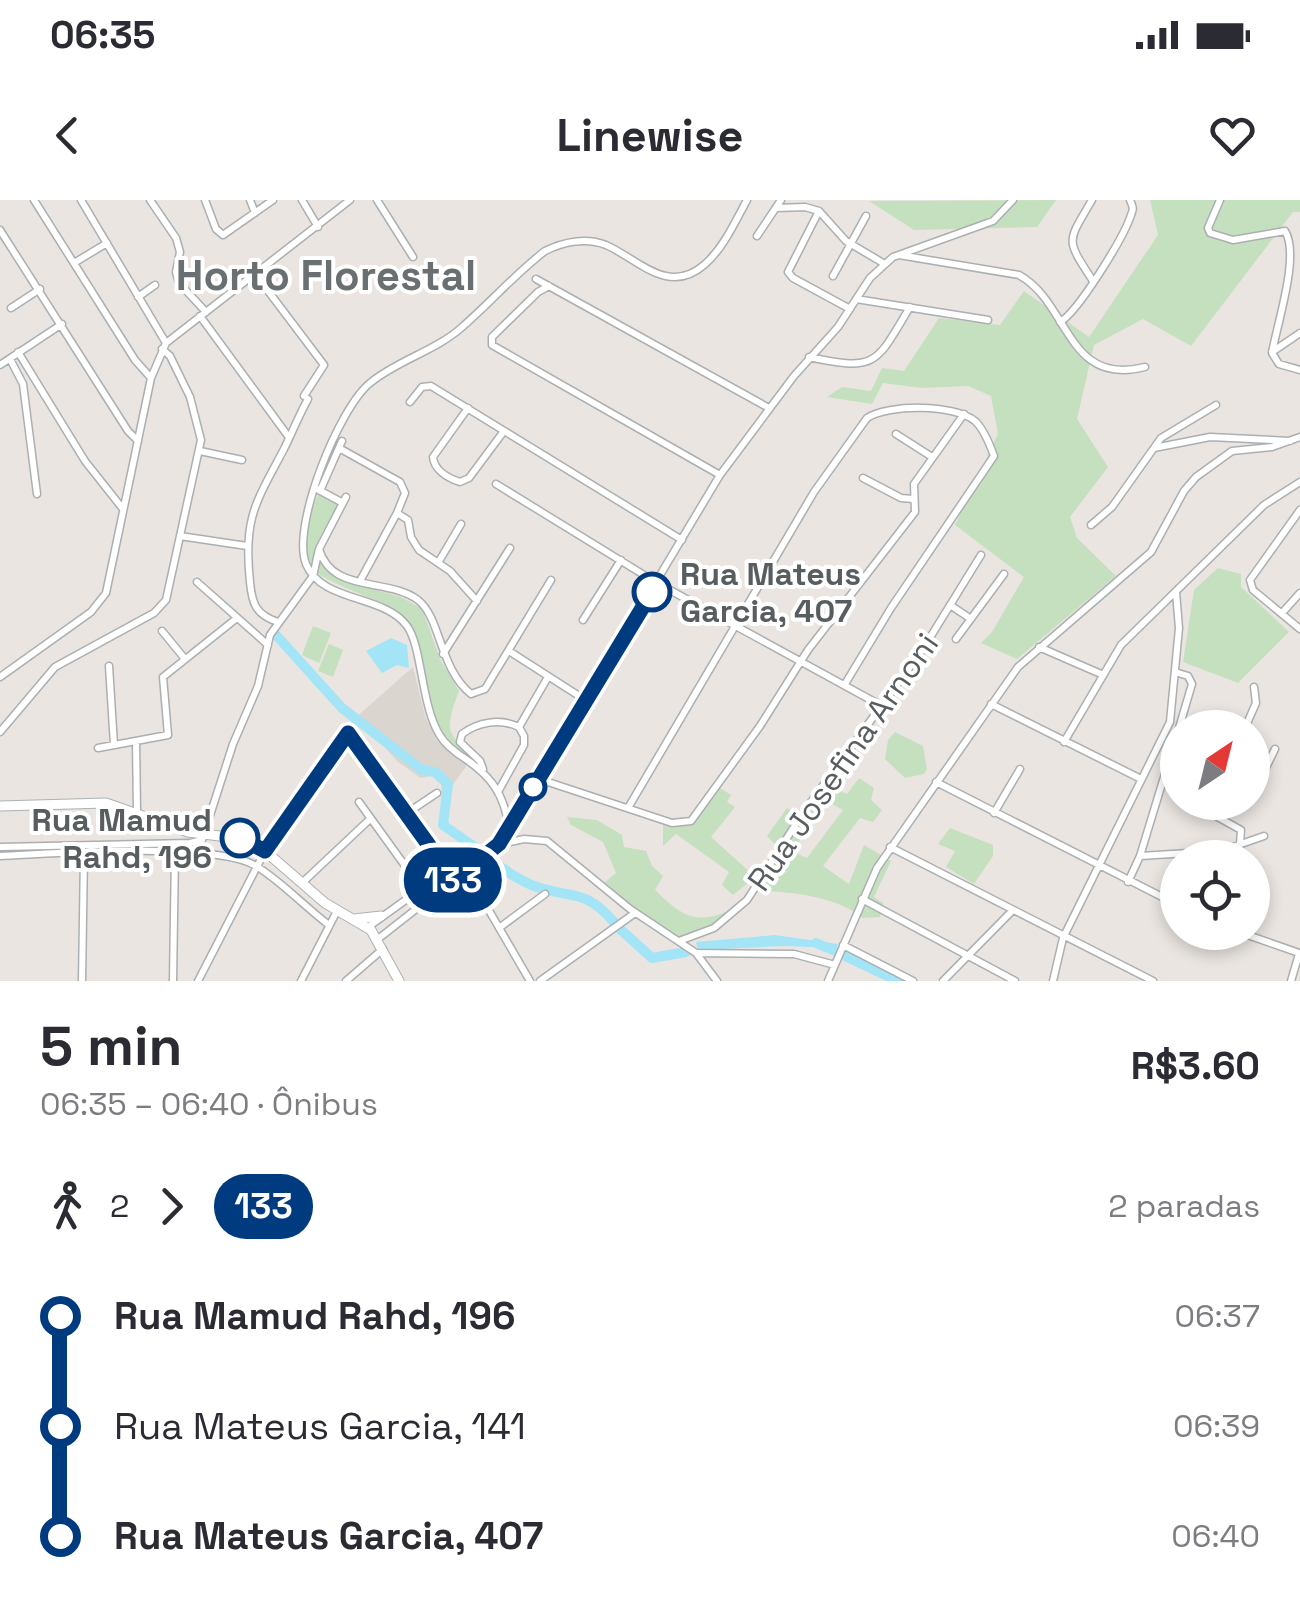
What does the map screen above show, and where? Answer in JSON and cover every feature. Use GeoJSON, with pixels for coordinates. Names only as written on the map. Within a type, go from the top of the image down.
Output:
{"type":"FeatureCollection","features":[{"type":"Feature","properties":{"kind":"main road"},"geometry":{"type":"LineString","coordinates":[[0,806],[94,802],[137,812],[177,828],[243,839],[265,851],[336,911],[368,927],[399,981]]}},
{"type":"Feature","properties":{"kind":"main road"},"geometry":{"type":"LineString","coordinates":[[352,919],[382,916]]}},
{"type":"Feature","properties":{"kind":"street"},"geometry":{"type":"LineString","coordinates":[[0,732],[54,668],[159,609],[168,596],[200,451],[201,435],[194,406],[138,297],[81,200]]}},
{"type":"Feature","properties":{"kind":"street"},"geometry":{"type":"LineString","coordinates":[[150,200],[166,218],[176,238],[180,252],[176,272],[179,283],[288,436]]}},
{"type":"Feature","properties":{"kind":"street"},"geometry":{"type":"LineString","coordinates":[[205,200],[216,230],[224,235],[273,200]]}},
{"type":"Feature","properties":{"kind":"street"},"geometry":{"type":"LineString","coordinates":[[250,200],[255,213]]}},
{"type":"Feature","properties":{"kind":"street"},"geometry":{"type":"LineString","coordinates":[[302,200],[318,227]]}},
{"type":"Feature","properties":{"kind":"street"},"geometry":{"type":"LineString","coordinates":[[0,677],[102,601],[114,569],[151,378],[164,346],[350,200]]}},
{"type":"Feature","properties":{"kind":"street"},"geometry":{"type":"LineString","coordinates":[[377,200],[413,257]]}},
{"type":"Feature","properties":{"kind":"street"},"geometry":{"type":"LineString","coordinates":[[509,827],[498,790],[482,770],[455,752],[438,733],[421,687],[408,627],[389,612],[313,576],[305,558],[303,542],[344,420],[364,388],[456,332],[545,251],[566,243],[591,241],[608,246],[653,274],[686,276],[710,260],[747,200]]}},
{"type":"Feature","properties":{"kind":"street"},"geometry":{"type":"LineString","coordinates":[[757,236],[781,200]]}},
{"type":"Feature","properties":{"kind":"street"},"geometry":{"type":"LineString","coordinates":[[346,981],[429,899],[499,844],[720,475],[809,357],[838,327],[883,263],[986,224],[1013,200]]}},
{"type":"Feature","properties":{"kind":"street"},"geometry":{"type":"LineString","coordinates":[[1092,200],[1071,245],[1093,280]]}},
{"type":"Feature","properties":{"kind":"street"},"geometry":{"type":"LineString","coordinates":[[1060,322],[1076,310],[1132,214],[1130,200]]}},
{"type":"Feature","properties":{"kind":"street"},"geometry":{"type":"LineString","coordinates":[[1220,200],[1208,228],[1210,233],[1233,240],[1284,231],[1297,248],[1295,277],[1272,353],[1279,364],[1300,370]]}},
{"type":"Feature","properties":{"kind":"street"},"geometry":{"type":"LineString","coordinates":[[38,202],[142,371],[151,378]]}},
{"type":"Feature","properties":{"kind":"street"},"geometry":{"type":"LineString","coordinates":[[776,208],[806,207],[819,211],[850,245],[883,263]]}},
{"type":"Feature","properties":{"kind":"street"},"geometry":{"type":"LineString","coordinates":[[819,211],[788,272],[850,308]]}},
{"type":"Feature","properties":{"kind":"street"},"geometry":{"type":"LineString","coordinates":[[833,276],[866,216]]}},
{"type":"Feature","properties":{"kind":"street"},"geometry":{"type":"LineString","coordinates":[[0,230],[138,441]]}},
{"type":"Feature","properties":{"kind":"street"},"geometry":{"type":"LineString","coordinates":[[74,264],[107,243]]}},
{"type":"Feature","properties":{"kind":"street"},"geometry":{"type":"LineString","coordinates":[[898,255],[1019,276],[1032,284],[1082,353],[1102,367],[1124,371],[1144,367]]}},
{"type":"Feature","properties":{"kind":"street"},"geometry":{"type":"LineString","coordinates":[[256,275],[324,365],[255,502],[247,546],[254,605],[264,617],[278,622]]}},
{"type":"Feature","properties":{"kind":"street"},"geometry":{"type":"LineString","coordinates":[[536,279],[769,408]]}},
{"type":"Feature","properties":{"kind":"street"},"geometry":{"type":"LineString","coordinates":[[138,297],[155,286]]}},
{"type":"Feature","properties":{"kind":"street"},"geometry":{"type":"LineString","coordinates":[[549,286],[541,289],[492,337],[492,345],[720,475]]}},
{"type":"Feature","properties":{"kind":"street"},"geometry":{"type":"LineString","coordinates":[[11,308],[40,288]]}},
{"type":"Feature","properties":{"kind":"street"},"geometry":{"type":"LineString","coordinates":[[856,299],[988,320]]}},
{"type":"Feature","properties":{"kind":"street"},"geometry":{"type":"LineString","coordinates":[[809,357],[852,365],[869,363],[882,353],[910,307]]}},
{"type":"Feature","properties":{"kind":"street"},"geometry":{"type":"LineString","coordinates":[[0,366],[62,324]]}},
{"type":"Feature","properties":{"kind":"street"},"geometry":{"type":"LineString","coordinates":[[1272,353],[1300,333]]}},
{"type":"Feature","properties":{"kind":"street"},"geometry":{"type":"LineString","coordinates":[[18,352],[86,462],[124,510]]}},
{"type":"Feature","properties":{"kind":"street"},"geometry":{"type":"LineString","coordinates":[[10,359],[22,384],[37,494]]}},
{"type":"Feature","properties":{"kind":"street"},"geometry":{"type":"LineString","coordinates":[[22,384],[36,380]]}},
{"type":"Feature","properties":{"kind":"street"},"geometry":{"type":"LineString","coordinates":[[410,402],[428,384],[682,540]]}},
{"type":"Feature","properties":{"kind":"street"},"geometry":{"type":"LineString","coordinates":[[1092,525],[1112,508],[1166,433],[1216,405]]}},
{"type":"Feature","properties":{"kind":"street"},"geometry":{"type":"LineString","coordinates":[[468,408],[433,456],[434,465],[447,476],[460,482],[469,478],[504,431]]}},
{"type":"Feature","properties":{"kind":"street"},"geometry":{"type":"LineString","coordinates":[[628,808],[814,492],[867,418],[876,412],[930,408],[964,414],[980,426],[994,456],[891,608],[845,684]]}},
{"type":"Feature","properties":{"kind":"street"},"geometry":{"type":"LineString","coordinates":[[538,778],[672,823],[691,821],[760,726],[801,660],[916,512],[914,484],[964,414]]}},
{"type":"Feature","properties":{"kind":"street"},"geometry":{"type":"LineString","coordinates":[[896,434],[932,457]]}},
{"type":"Feature","properties":{"kind":"street"},"geometry":{"type":"LineString","coordinates":[[1152,448],[1210,437],[1292,441]]}},
{"type":"Feature","properties":{"kind":"street"},"geometry":{"type":"LineString","coordinates":[[828,981],[862,899],[890,847],[1018,667],[1151,552],[1184,490],[1196,477],[1232,451],[1272,447],[1300,437]]}},
{"type":"Feature","properties":{"kind":"street"},"geometry":{"type":"LineString","coordinates":[[318,490],[340,444],[400,482],[404,493],[397,513],[360,581]]}},
{"type":"Feature","properties":{"kind":"street"},"geometry":{"type":"LineString","coordinates":[[200,451],[242,460]]}},
{"type":"Feature","properties":{"kind":"street"},"geometry":{"type":"LineString","coordinates":[[864,478],[901,498],[913,499]]}},
{"type":"Feature","properties":{"kind":"street"},"geometry":{"type":"LineString","coordinates":[[1064,742],[1121,645],[1264,505],[1298,483],[1300,494]]}},
{"type":"Feature","properties":{"kind":"street"},"geometry":{"type":"LineString","coordinates":[[496,484],[657,583],[882,706]]}},
{"type":"Feature","properties":{"kind":"street"},"geometry":{"type":"LineString","coordinates":[[0,846],[199,842],[206,832],[232,744],[258,686],[268,644],[278,622],[313,576],[319,548],[344,500],[318,490]]}},
{"type":"Feature","properties":{"kind":"street"},"geometry":{"type":"LineString","coordinates":[[1300,510],[1250,580],[1254,590],[1300,629]]}},
{"type":"Feature","properties":{"kind":"street"},"geometry":{"type":"LineString","coordinates":[[397,513],[408,520],[414,544],[455,576],[477,602]]}},
{"type":"Feature","properties":{"kind":"street"},"geometry":{"type":"LineString","coordinates":[[438,563],[461,524]]}},
{"type":"Feature","properties":{"kind":"street"},"geometry":{"type":"LineString","coordinates":[[180,536],[247,546]]}},
{"type":"Feature","properties":{"kind":"street"},"geometry":{"type":"LineString","coordinates":[[319,548],[334,572],[420,602],[460,682],[476,694],[485,689],[552,580]]}},
{"type":"Feature","properties":{"kind":"street"},"geometry":{"type":"LineString","coordinates":[[443,654],[510,548]]}},
{"type":"Feature","properties":{"kind":"street","name":"Rua Josefina Arnoni"},"geometry":{"type":"LineString","coordinates":[[678,941],[714,928],[748,900],[803,813],[882,706],[981,555]]}},
{"type":"Feature","properties":{"kind":"street"},"geometry":{"type":"LineString","coordinates":[[583,620],[621,560]]}},
{"type":"Feature","properties":{"kind":"street"},"geometry":{"type":"LineString","coordinates":[[956,639],[1004,574]]}},
{"type":"Feature","properties":{"kind":"street"},"geometry":{"type":"LineString","coordinates":[[197,582],[268,644]]}},
{"type":"Feature","properties":{"kind":"street"},"geometry":{"type":"LineString","coordinates":[[1053,981],[1063,938],[1170,722],[1179,628],[1176,592]]}},
{"type":"Feature","properties":{"kind":"street"},"geometry":{"type":"LineString","coordinates":[[1282,614],[1300,593]]}},
{"type":"Feature","properties":{"kind":"street"},"geometry":{"type":"LineString","coordinates":[[950,606],[971,619]]}},
{"type":"Feature","properties":{"kind":"street"},"geometry":{"type":"LineString","coordinates":[[98,748],[168,736],[162,678],[237,618]]}},
{"type":"Feature","properties":{"kind":"street"},"geometry":{"type":"LineString","coordinates":[[162,632],[185,659]]}},
{"type":"Feature","properties":{"kind":"street"},"geometry":{"type":"LineString","coordinates":[[1039,647],[1102,674]]}},
{"type":"Feature","properties":{"kind":"street"},"geometry":{"type":"LineString","coordinates":[[509,652],[586,701]]}},
{"type":"Feature","properties":{"kind":"street"},"geometry":{"type":"LineString","coordinates":[[109,666],[114,745]]}},
{"type":"Feature","properties":{"kind":"street"},"geometry":{"type":"LineString","coordinates":[[1175,672],[1188,676],[1192,684],[1184,710]]}},
{"type":"Feature","properties":{"kind":"street"},"geometry":{"type":"LineString","coordinates":[[498,790],[524,744],[519,727],[548,676]]}},
{"type":"Feature","properties":{"kind":"street"},"geometry":{"type":"LineString","coordinates":[[1253,710],[1254,686]]}},
{"type":"Feature","properties":{"kind":"street"},"geometry":{"type":"LineString","coordinates":[[991,704],[1141,779]]}},
{"type":"Feature","properties":{"kind":"street"},"geometry":{"type":"LineString","coordinates":[[482,770],[480,762],[460,742],[462,734],[478,725],[499,721],[519,727]]}},
{"type":"Feature","properties":{"kind":"street"},"geometry":{"type":"LineString","coordinates":[[198,981],[265,851],[348,733],[454,880]]}},
{"type":"Feature","properties":{"kind":"street"},"geometry":{"type":"LineString","coordinates":[[136,741],[137,812]]}},
{"type":"Feature","properties":{"kind":"street"},"geometry":{"type":"LineString","coordinates":[[1270,760],[1276,748]]}},
{"type":"Feature","properties":{"kind":"street"},"geometry":{"type":"LineString","coordinates":[[994,813],[1020,769]]}},
{"type":"Feature","properties":{"kind":"street"},"geometry":{"type":"LineString","coordinates":[[936,782],[1160,897]]}},
{"type":"Feature","properties":{"kind":"street"},"geometry":{"type":"LineString","coordinates":[[1128,882],[1160,790]]}},
{"type":"Feature","properties":{"kind":"street"},"geometry":{"type":"LineString","coordinates":[[407,814],[437,793]]}},
{"type":"Feature","properties":{"kind":"street"},"geometry":{"type":"LineString","coordinates":[[360,802],[429,899]]}},
{"type":"Feature","properties":{"kind":"street"},"geometry":{"type":"LineString","coordinates":[[302,884],[370,819]]}},
{"type":"Feature","properties":{"kind":"street"},"geometry":{"type":"LineString","coordinates":[[1223,820],[1241,830],[1239,840]]}},
{"type":"Feature","properties":{"kind":"street"},"geometry":{"type":"LineString","coordinates":[[1252,840],[1264,836]]}},
{"type":"Feature","properties":{"kind":"street"},"geometry":{"type":"LineString","coordinates":[[499,844],[547,841],[635,913],[696,953],[717,981]]}},
{"type":"Feature","properties":{"kind":"street"},"geometry":{"type":"LineString","coordinates":[[890,847],[1149,980]]}},
{"type":"Feature","properties":{"kind":"street"},"geometry":{"type":"LineString","coordinates":[[173,981],[175,852]]}},
{"type":"Feature","properties":{"kind":"street"},"geometry":{"type":"LineString","coordinates":[[0,856],[175,852],[224,856],[258,866],[329,925]]}},
{"type":"Feature","properties":{"kind":"street"},"geometry":{"type":"LineString","coordinates":[[82,981],[84,854]]}},
{"type":"Feature","properties":{"kind":"street"},"geometry":{"type":"LineString","coordinates":[[1140,856],[1160,855]]}},
{"type":"Feature","properties":{"kind":"street"},"geometry":{"type":"LineString","coordinates":[[416,880],[445,868]]}},
{"type":"Feature","properties":{"kind":"street"},"geometry":{"type":"LineString","coordinates":[[368,927],[445,868]]}},
{"type":"Feature","properties":{"kind":"street"},"geometry":{"type":"LineString","coordinates":[[466,871],[530,981]]}},
{"type":"Feature","properties":{"kind":"street"},"geometry":{"type":"LineString","coordinates":[[499,928],[545,894]]}},
{"type":"Feature","properties":{"kind":"street"},"geometry":{"type":"LineString","coordinates":[[862,899],[1015,981]]}},
{"type":"Feature","properties":{"kind":"street"},"geometry":{"type":"LineString","coordinates":[[301,981],[336,911]]}},
{"type":"Feature","properties":{"kind":"street"},"geometry":{"type":"LineString","coordinates":[[943,981],[1012,911]]}},
{"type":"Feature","properties":{"kind":"street"},"geometry":{"type":"LineString","coordinates":[[540,981],[635,913]]}},
{"type":"Feature","properties":{"kind":"street"},"geometry":{"type":"LineString","coordinates":[[1270,942],[1300,952],[1291,981]]}},
{"type":"Feature","properties":{"kind":"street"},"geometry":{"type":"LineString","coordinates":[[842,944],[913,981]]}},
{"type":"Feature","properties":{"kind":"street"},"geometry":{"type":"LineString","coordinates":[[696,953],[794,954],[834,966]]}},
{"type":"Feature","properties":{"kind":"shaded area"},"geometry":{"type":"Polygon","coordinates":[[[413,667],[425,716],[437,741],[467,765],[447,793],[442,794],[441,782],[431,776],[421,778],[398,762],[370,731],[353,720],[413,667]]]}},
{"type":"Feature","properties":{"kind":"green space"},"geometry":{"type":"Polygon","coordinates":[[[1056,200],[1037,227],[914,230],[869,201],[1056,200]]]}},
{"type":"Feature","properties":{"kind":"green space"},"geometry":{"type":"Polygon","coordinates":[[[1150,200],[1300,200],[1300,212],[1293,212],[1191,346],[1143,319],[1094,345],[1077,419],[1108,467],[1070,517],[1077,538],[1116,576],[1017,659],[981,643],[992,632],[1024,577],[955,525],[998,434],[991,396],[968,386],[921,388],[883,383],[872,404],[827,397],[842,387],[871,391],[882,368],[904,371],[939,318],[1000,325],[1024,291],[1089,337],[1158,235],[1150,200]]]}},
{"type":"Feature","properties":{"kind":"green space"},"geometry":{"type":"Polygon","coordinates":[[[319,494],[338,504],[310,566],[307,529],[319,494]]]}},
{"type":"Feature","properties":{"kind":"green space"},"geometry":{"type":"Polygon","coordinates":[[[319,561],[339,580],[401,597],[422,609],[441,661],[459,691],[450,720],[452,735],[481,767],[447,737],[433,716],[412,626],[394,610],[317,573],[319,561]]]}},
{"type":"Feature","properties":{"kind":"green space"},"geometry":{"type":"Polygon","coordinates":[[[1218,568],[1241,574],[1241,587],[1289,632],[1238,683],[1183,662],[1194,590],[1218,568]]]}},
{"type":"Feature","properties":{"kind":"green space"},"geometry":{"type":"Polygon","coordinates":[[[313,626],[331,633],[319,663],[302,655],[313,626]]]}},
{"type":"Feature","properties":{"kind":"green space"},"geometry":{"type":"Polygon","coordinates":[[[329,644],[343,650],[333,677],[318,671],[329,644]]]}},
{"type":"Feature","properties":{"kind":"green space"},"geometry":{"type":"Polygon","coordinates":[[[895,732],[923,746],[927,769],[924,774],[905,778],[885,759],[888,740],[895,732]]]}},
{"type":"Feature","properties":{"kind":"green space"},"geometry":{"type":"Polygon","coordinates":[[[859,778],[874,788],[871,800],[882,810],[873,822],[860,818],[823,866],[849,884],[864,845],[891,861],[874,897],[883,903],[880,917],[863,918],[840,905],[812,897],[756,891],[784,848],[807,858],[843,810],[825,800],[795,848],[787,844],[828,785],[847,794],[859,778]]]}},
{"type":"Feature","properties":{"kind":"green space"},"geometry":{"type":"Polygon","coordinates":[[[720,788],[731,795],[727,802],[735,807],[711,837],[751,873],[748,883],[733,895],[722,885],[729,872],[676,834],[663,846],[663,824],[689,826],[720,788]]]}},
{"type":"Feature","properties":{"kind":"green space"},"geometry":{"type":"Polygon","coordinates":[[[787,808],[798,816],[777,846],[767,836],[787,808]]]}},
{"type":"Feature","properties":{"kind":"green space"},"geometry":{"type":"Polygon","coordinates":[[[567,817],[597,820],[622,835],[624,847],[646,851],[652,866],[663,876],[655,890],[684,913],[702,918],[737,907],[697,933],[682,936],[663,930],[605,882],[616,873],[603,842],[571,825],[567,817]]]}},
{"type":"Feature","properties":{"kind":"green space"},"geometry":{"type":"Polygon","coordinates":[[[950,828],[993,845],[993,856],[974,884],[946,867],[955,851],[938,844],[950,828]]]}},
{"type":"Feature","properties":{"kind":"water"},"geometry":{"type":"Polygon","coordinates":[[[391,638],[407,645],[409,668],[397,665],[382,673],[366,651],[391,638]]]}},
{"type":"Feature","properties":{"kind":"water"},"geometry":{"type":"Polygon","coordinates":[[[775,935],[838,944],[836,948],[698,950],[696,942],[775,935]]]}},
{"type":"Feature","properties":{"kind":"waterway"},"geometry":{"type":"LineString","coordinates":[[276,635],[342,708],[422,770],[435,772],[448,784],[443,825],[482,852]]}},
{"type":"Feature","properties":{"kind":"waterway"},"geometry":{"type":"LineString","coordinates":[[489,858],[530,885],[595,904],[614,922]]}},
{"type":"Feature","properties":{"kind":"waterway"},"geometry":{"type":"LineString","coordinates":[[620,929],[652,958],[686,952]]}},
{"type":"Feature","properties":{"kind":"waterway"},"geometry":{"type":"LineString","coordinates":[[816,943],[835,951]]}},
{"type":"Feature","properties":{"kind":"waterway"},"geometry":{"type":"LineString","coordinates":[[843,955],[898,981]]}},
{"type":"Feature","properties":{"kind":"bus line","name":"133"},"geometry":{"type":"LineString","coordinates":[[240,838],[265,851],[348,733],[454,880],[499,844],[652,592]]}},
{"type":"Feature","properties":{"kind":"place","name":"Rua Mateus Garcia, 407"},"geometry":{"type":"Point","coordinates":[652,592]}},
{"type":"Feature","properties":{"kind":"place","name":"Rua Mamud Rahd, 196"},"geometry":{"type":"Point","coordinates":[240,838]}},
{"type":"Feature","properties":{"kind":"district","name":"Horto Florestal"},"geometry":{"type":"Point","coordinates":[326,275]}}]}
